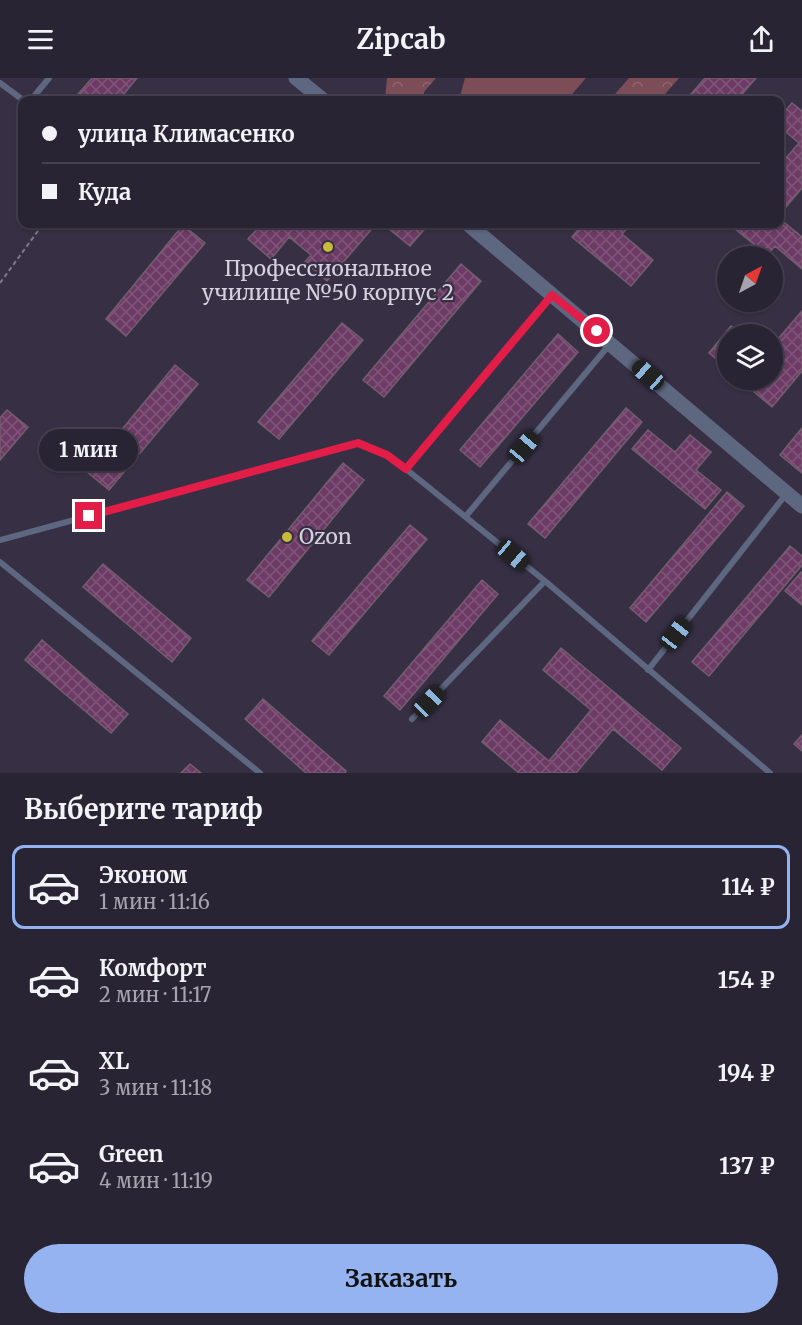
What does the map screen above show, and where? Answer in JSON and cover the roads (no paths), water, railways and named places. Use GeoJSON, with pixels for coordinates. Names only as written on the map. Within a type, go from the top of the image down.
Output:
{"type":"FeatureCollection","features":[{"type":"Feature","properties":{"kind":"street"},"geometry":{"type":"LineString","coordinates":[[296,78],[318,96]]}},
{"type":"Feature","properties":{"kind":"street"},"geometry":{"type":"LineString","coordinates":[[473,228],[802,506]]}},
{"type":"Feature","properties":{"kind":"lane"},"geometry":{"type":"LineString","coordinates":[[33,96],[49,78]]}},
{"type":"Feature","properties":{"kind":"lane"},"geometry":{"type":"LineString","coordinates":[[0,83],[18,96]]}},
{"type":"Feature","properties":{"kind":"lane"},"geometry":{"type":"LineString","coordinates":[[406,469],[552,295]]}},
{"type":"Feature","properties":{"kind":"lane"},"geometry":{"type":"LineString","coordinates":[[466,516],[611,343]]}},
{"type":"Feature","properties":{"kind":"lane"},"geometry":{"type":"LineString","coordinates":[[0,540],[358,443],[387,455],[466,516],[770,773]]}},
{"type":"Feature","properties":{"kind":"lane"},"geometry":{"type":"LineString","coordinates":[[648,670],[787,493]]}},
{"type":"Feature","properties":{"kind":"lane"},"geometry":{"type":"LineString","coordinates":[[0,562],[260,773]]}},
{"type":"Feature","properties":{"kind":"lane"},"geometry":{"type":"LineString","coordinates":[[412,719],[544,581]]}},
{"type":"Feature","properties":{"kind":"place","name":"Профессиональное училище №50 корпус 2"},"geometry":{"type":"Point","coordinates":[328,247]}},
{"type":"Feature","properties":{"kind":"place","name":"Ozon"},"geometry":{"type":"Point","coordinates":[287,537]}}]}
